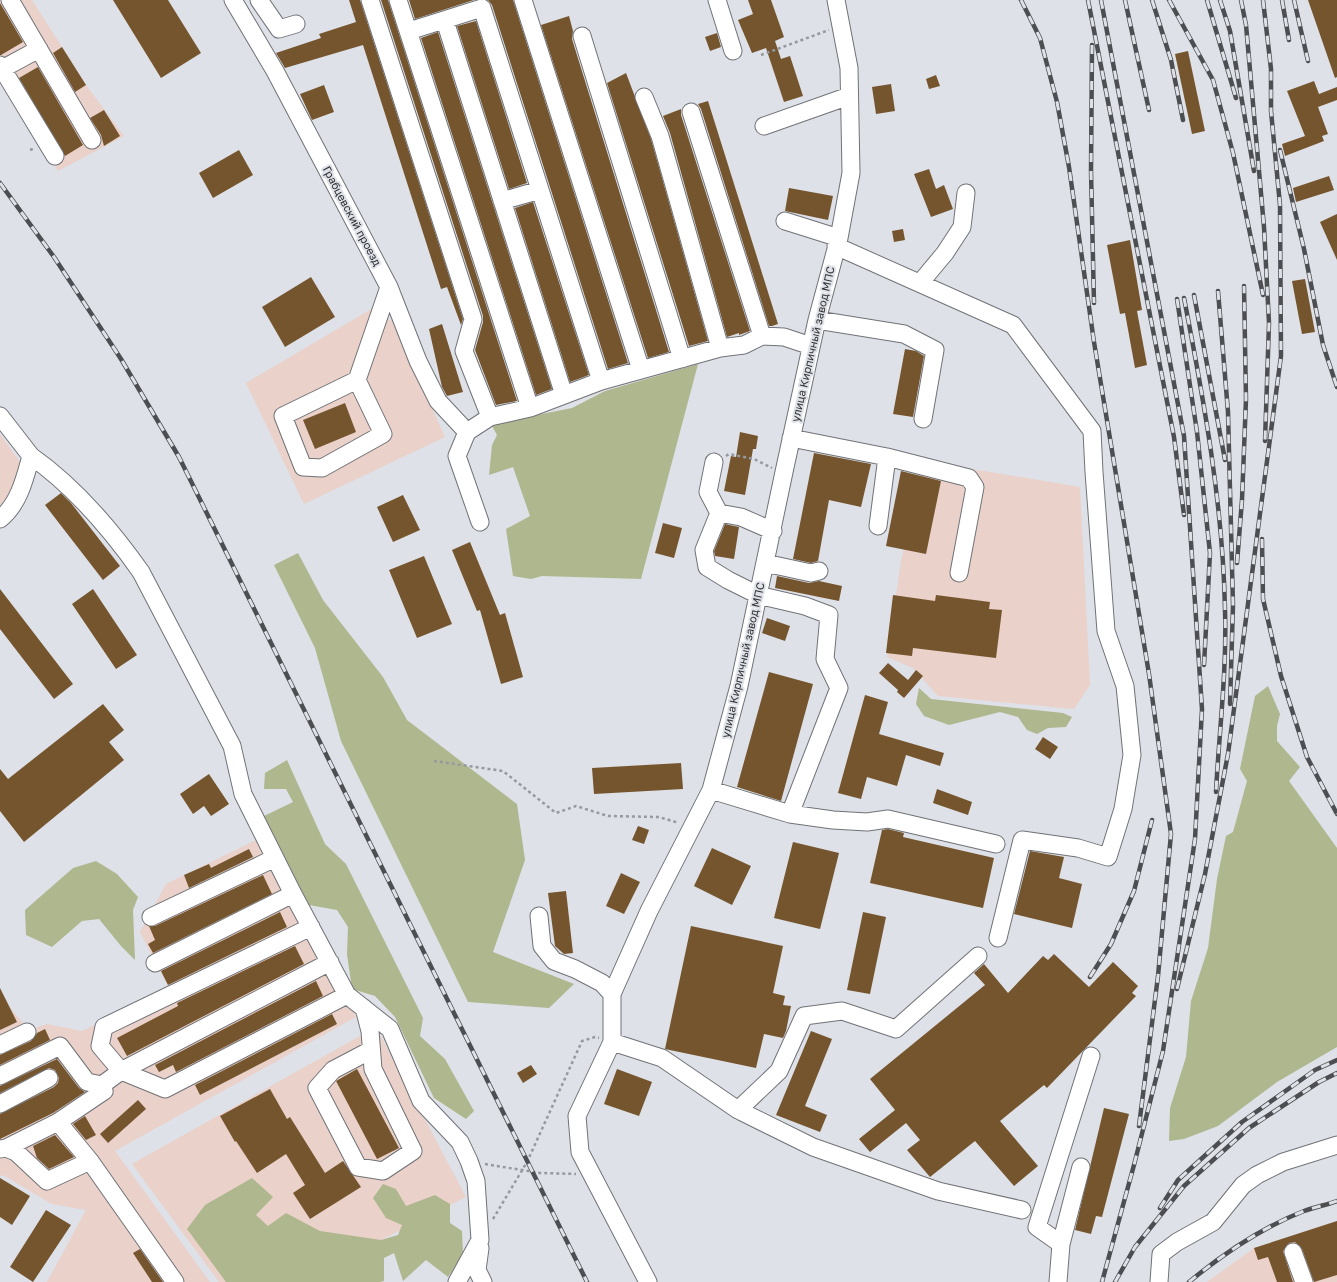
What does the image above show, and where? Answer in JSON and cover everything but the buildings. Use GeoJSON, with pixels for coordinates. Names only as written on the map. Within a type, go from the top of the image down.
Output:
{"type":"FeatureCollection","features":[{"type":"Feature","properties":{"kind":"street"},"geometry":{"type":"LineString","coordinates":[[10,0],[92,140]]}},
{"type":"Feature","properties":{"kind":"street","name":"Грабцевский проезд"},"geometry":{"type":"LineString","coordinates":[[232,0],[275,71],[389,287],[418,361],[438,401],[467,432]]}},
{"type":"Feature","properties":{"kind":"street"},"geometry":{"type":"LineString","coordinates":[[259,0],[279,29],[296,24]]}},
{"type":"Feature","properties":{"kind":"street"},"geometry":{"type":"LineString","coordinates":[[523,0],[641,370]]}},
{"type":"Feature","properties":{"kind":"street"},"geometry":{"type":"LineString","coordinates":[[717,0],[733,51]]}},
{"type":"Feature","properties":{"kind":"street","name":"улица Кирпичный завод МПС"},"geometry":{"type":"LineString","coordinates":[[648,1282],[580,1152],[577,1116],[612,1042],[612,994],[649,912],[711,790],[739,686],[773,530],[791,438],[817,320],[837,242],[851,173],[849,68],[836,0]]}},
{"type":"Feature","properties":{"kind":"street"},"geometry":{"type":"LineString","coordinates":[[490,418],[464,351],[473,319],[371,5],[399,1],[530,408]]}},
{"type":"Feature","properties":{"kind":"street"},"geometry":{"type":"LineString","coordinates":[[409,31],[445,21],[482,8],[602,381]]}},
{"type":"Feature","properties":{"kind":"street"},"geometry":{"type":"LineString","coordinates":[[445,21],[564,396]]}},
{"type":"Feature","properties":{"kind":"street"},"geometry":{"type":"LineString","coordinates":[[582,36],[682,359]]}},
{"type":"Feature","properties":{"kind":"street"},"geometry":{"type":"LineString","coordinates":[[39,49],[1,67],[55,156]]}},
{"type":"Feature","properties":{"kind":"street"},"geometry":{"type":"LineString","coordinates":[[764,126],[849,96]]}},
{"type":"Feature","properties":{"kind":"street"},"geometry":{"type":"LineString","coordinates":[[644,97],[660,136],[720,348]]}},
{"type":"Feature","properties":{"kind":"street"},"geometry":{"type":"LineString","coordinates":[[691,112],[762,336]]}},
{"type":"Feature","properties":{"kind":"street"},"geometry":{"type":"LineString","coordinates":[[502,201],[540,190]]}},
{"type":"Feature","properties":{"kind":"street"},"geometry":{"type":"LineString","coordinates":[[920,282],[945,253],[962,227],[966,193]]}},
{"type":"Feature","properties":{"kind":"street"},"geometry":{"type":"LineString","coordinates":[[785,221],[837,242],[1013,325],[1092,431],[1106,631],[1125,686],[1132,755],[1123,809],[1108,857],[1078,848],[1022,840],[998,938]]}},
{"type":"Feature","properties":{"kind":"street"},"geometry":{"type":"LineString","coordinates":[[357,380],[283,416],[304,467],[322,468],[383,434],[357,380],[389,287]]}},
{"type":"Feature","properties":{"kind":"street"},"geometry":{"type":"LineString","coordinates":[[817,320],[904,334],[935,350],[923,419]]}},
{"type":"Feature","properties":{"kind":"street"},"geometry":{"type":"LineString","coordinates":[[480,522],[458,456],[467,432],[490,418],[530,408],[602,381],[720,348],[744,345],[762,336],[784,337],[812,346]]}},
{"type":"Feature","properties":{"kind":"street"},"geometry":{"type":"LineString","coordinates":[[0,416],[31,456],[55,472],[90,508],[126,551],[141,572],[232,746],[243,794],[310,927],[347,995],[390,1029],[421,1101],[460,1142],[476,1181],[480,1240],[478,1270],[483,1282]]}},
{"type":"Feature","properties":{"kind":"street"},"geometry":{"type":"LineString","coordinates":[[791,438],[887,458],[969,478],[976,487],[959,573]]}},
{"type":"Feature","properties":{"kind":"street"},"geometry":{"type":"LineString","coordinates":[[0,519],[5,516],[22,488],[31,456]]}},
{"type":"Feature","properties":{"kind":"street"},"geometry":{"type":"LineString","coordinates":[[878,526],[887,458]]}},
{"type":"Feature","properties":{"kind":"street"},"geometry":{"type":"LineString","coordinates":[[714,462],[708,492],[719,513],[704,550],[707,567],[728,580],[758,595],[805,606],[829,615],[825,659],[839,688],[790,814]]}},
{"type":"Feature","properties":{"kind":"street"},"geometry":{"type":"LineString","coordinates":[[719,513],[741,517],[773,530]]}},
{"type":"Feature","properties":{"kind":"street"},"geometry":{"type":"LineString","coordinates":[[765,563],[811,573],[819,571]]}},
{"type":"Feature","properties":{"kind":"street"},"geometry":{"type":"LineString","coordinates":[[711,790],[790,814],[833,820],[867,822],[888,819],[996,844]]}},
{"type":"Feature","properties":{"kind":"street"},"geometry":{"type":"LineString","coordinates":[[151,917],[275,858]]}},
{"type":"Feature","properties":{"kind":"street"},"geometry":{"type":"LineString","coordinates":[[155,963],[293,894]]}},
{"type":"Feature","properties":{"kind":"street"},"geometry":{"type":"LineString","coordinates":[[539,916],[542,946],[554,961],[602,982],[612,994]]}},
{"type":"Feature","properties":{"kind":"street"},"geometry":{"type":"LineString","coordinates":[[310,927],[104,1027],[100,1046],[121,1071],[165,1090],[347,995]]}},
{"type":"Feature","properties":{"kind":"street"},"geometry":{"type":"LineString","coordinates":[[738,1110],[779,1071],[804,1016],[842,1011],[896,1029],[978,956]]}},
{"type":"Feature","properties":{"kind":"street"},"geometry":{"type":"LineString","coordinates":[[0,1076],[60,1046],[87,1082],[102,1085],[121,1071],[330,962]]}},
{"type":"Feature","properties":{"kind":"street"},"geometry":{"type":"LineString","coordinates":[[364,1008],[370,1031],[373,1069],[413,1151],[383,1171],[358,1167],[317,1088],[333,1070],[371,1050]]}},
{"type":"Feature","properties":{"kind":"street"},"geometry":{"type":"LineString","coordinates":[[0,1045],[26,1032]]}},
{"type":"Feature","properties":{"kind":"street"},"geometry":{"type":"LineString","coordinates":[[612,1042],[662,1058],[738,1110],[813,1147],[938,1191],[1022,1210]]}},
{"type":"Feature","properties":{"kind":"street"},"geometry":{"type":"LineString","coordinates":[[1061,1244],[1037,1227],[1091,1056]]}},
{"type":"Feature","properties":{"kind":"street"},"geometry":{"type":"LineString","coordinates":[[0,1104],[49,1078]]}},
{"type":"Feature","properties":{"kind":"street"},"geometry":{"type":"LineString","coordinates":[[3,1148],[58,1122],[104,1091],[102,1085]]}},
{"type":"Feature","properties":{"kind":"street"},"geometry":{"type":"LineString","coordinates":[[58,1122],[90,1161],[175,1282]]}},
{"type":"Feature","properties":{"kind":"street"},"geometry":{"type":"LineString","coordinates":[[1159,1282],[1161,1254],[1177,1242],[1213,1222],[1243,1185],[1256,1175],[1283,1162],[1337,1145]]}},
{"type":"Feature","properties":{"kind":"street"},"geometry":{"type":"LineString","coordinates":[[3,1148],[16,1152],[47,1181],[90,1161]]}},
{"type":"Feature","properties":{"kind":"street"},"geometry":{"type":"LineString","coordinates":[[1058,1282],[1061,1244],[1081,1166]]}},
{"type":"Feature","properties":{"kind":"street"},"geometry":{"type":"LineString","coordinates":[[457,1282],[480,1240]]}},
{"type":"Feature","properties":{"kind":"street"},"geometry":{"type":"LineString","coordinates":[[1293,1252],[1304,1282]]}},
{"type":"Feature","properties":{"kind":"path"},"geometry":{"type":"LineString","coordinates":[[761,55],[840,26]]}},
{"type":"Feature","properties":{"kind":"path"},"geometry":{"type":"LineString","coordinates":[[714,462],[729,454],[754,459],[766,466],[784,472]]}},
{"type":"Feature","properties":{"kind":"path"},"geometry":{"type":"LineString","coordinates":[[434,761],[503,771],[556,813],[576,806],[608,816],[659,817],[692,827]]}},
{"type":"Feature","properties":{"kind":"path"},"geometry":{"type":"LineString","coordinates":[[492,1221],[522,1170],[582,1041],[595,1037],[612,1042]]}},
{"type":"Feature","properties":{"kind":"path"},"geometry":{"type":"LineString","coordinates":[[469,1161],[540,1173],[591,1174]]}},
{"type":"Feature","properties":{"kind":"shaded area"},"geometry":{"type":"Polygon","coordinates":[[[0,0],[32,0],[86,85],[124,136],[58,171],[0,77],[0,0]]]}},
{"type":"Feature","properties":{"kind":"shaded area"},"geometry":{"type":"Polygon","coordinates":[[[373,308],[393,322],[445,437],[304,504],[246,383],[373,308]]]}},
{"type":"Feature","properties":{"kind":"shaded area"},"geometry":{"type":"Polygon","coordinates":[[[0,434],[20,462],[13,486],[0,511],[0,434]]]}},
{"type":"Feature","properties":{"kind":"shaded area"},"geometry":{"type":"Polygon","coordinates":[[[936,463],[1080,487],[1090,685],[1074,709],[938,696],[913,668],[887,657],[901,561],[920,474],[932,477],[936,463]]]}},
{"type":"Feature","properties":{"kind":"shaded area"},"geometry":{"type":"Polygon","coordinates":[[[260,838],[356,1017],[115,1151],[210,1282],[47,1282],[86,1210],[52,1204],[3,1175],[0,1176],[0,996],[29,1030],[47,1024],[82,1031],[170,990],[140,932],[166,884],[260,838]]]}},
{"type":"Feature","properties":{"kind":"shaded area"},"geometry":{"type":"Polygon","coordinates":[[[376,1027],[466,1197],[379,1241],[352,1282],[219,1282],[132,1164],[376,1027]]]}},
{"type":"Feature","properties":{"kind":"shaded area"},"geometry":{"type":"Polygon","coordinates":[[[1337,1221],[1337,1282],[1207,1282],[1254,1248],[1337,1221]]]}},
{"type":"Feature","properties":{"kind":"green space"},"geometry":{"type":"Polygon","coordinates":[[[698,364],[641,579],[542,576],[531,579],[513,576],[506,529],[530,516],[513,467],[489,475],[492,445],[497,435],[491,424],[572,408],[605,391],[698,364]]]}},
{"type":"Feature","properties":{"kind":"green space"},"geometry":{"type":"Polygon","coordinates":[[[298,553],[323,600],[383,677],[407,720],[517,804],[525,860],[493,952],[574,984],[549,1008],[468,1002],[341,741],[315,648],[274,565],[298,553]]]}},
{"type":"Feature","properties":{"kind":"green space"},"geometry":{"type":"Polygon","coordinates":[[[1268,686],[1280,714],[1277,726],[1277,741],[1300,767],[1289,781],[1337,848],[1337,1047],[1277,1082],[1218,1126],[1184,1139],[1169,1141],[1170,1108],[1186,1057],[1191,1001],[1208,948],[1217,879],[1226,836],[1233,832],[1247,781],[1240,769],[1255,696],[1268,686]]]}},
{"type":"Feature","properties":{"kind":"green space"},"geometry":{"type":"Polygon","coordinates":[[[919,688],[931,699],[1063,713],[1072,717],[1066,727],[1048,728],[1037,734],[1027,730],[1018,717],[1000,712],[949,725],[924,716],[916,704],[919,688]]]}},
{"type":"Feature","properties":{"kind":"green space"},"geometry":{"type":"Polygon","coordinates":[[[287,760],[325,844],[346,864],[423,1018],[420,1036],[445,1059],[474,1111],[466,1119],[434,1098],[395,1017],[375,996],[352,989],[347,954],[348,927],[337,910],[309,905],[262,817],[293,802],[286,789],[264,789],[265,773],[287,760]]]}},
{"type":"Feature","properties":{"kind":"green space"},"geometry":{"type":"Polygon","coordinates":[[[96,861],[117,874],[138,897],[133,910],[135,960],[121,946],[99,919],[82,921],[52,947],[26,935],[25,910],[73,868],[96,861]]]}},
{"type":"Feature","properties":{"kind":"green space"},"geometry":{"type":"Polygon","coordinates":[[[252,1178],[273,1197],[256,1215],[268,1226],[286,1213],[320,1231],[381,1240],[398,1235],[402,1225],[386,1218],[373,1198],[383,1184],[396,1189],[406,1206],[435,1195],[450,1204],[450,1223],[462,1231],[463,1255],[448,1277],[426,1260],[403,1281],[394,1253],[384,1258],[384,1281],[380,1282],[226,1282],[187,1229],[205,1205],[252,1178]]]}},
{"type":"Feature","properties":{"kind":"railway"},"geometry":{"type":"LineString","coordinates":[[1021,0],[1040,38],[1057,102],[1069,167],[1094,342],[1149,674],[1171,834],[1158,976],[1139,1126]]}},
{"type":"Feature","properties":{"kind":"railway"},"geometry":{"type":"LineString","coordinates":[[1088,0],[1174,437],[1184,515]]}},
{"type":"Feature","properties":{"kind":"railway"},"geometry":{"type":"LineString","coordinates":[[1101,0],[1184,436],[1202,709],[1195,839],[1163,1051],[1102,1282]]}},
{"type":"Feature","properties":{"kind":"railway"},"geometry":{"type":"LineString","coordinates":[[1125,0],[1149,110]]}},
{"type":"Feature","properties":{"kind":"railway"},"geometry":{"type":"LineString","coordinates":[[1152,0],[1171,60],[1183,120]]}},
{"type":"Feature","properties":{"kind":"railway"},"geometry":{"type":"LineString","coordinates":[[1169,0],[1213,80],[1233,153],[1263,295]]}},
{"type":"Feature","properties":{"kind":"railway"},"geometry":{"type":"LineString","coordinates":[[1207,0],[1236,98]]}},
{"type":"Feature","properties":{"kind":"railway"},"geometry":{"type":"LineString","coordinates":[[1220,0],[1230,31],[1254,171]]}},
{"type":"Feature","properties":{"kind":"railway"},"geometry":{"type":"LineString","coordinates":[[1241,0],[1246,25],[1264,227],[1269,323],[1265,441]]}},
{"type":"Feature","properties":{"kind":"railway"},"geometry":{"type":"LineString","coordinates":[[1177,989],[1205,874],[1228,754],[1281,356],[1280,205],[1271,111],[1271,69],[1263,0]]}},
{"type":"Feature","properties":{"kind":"railway"},"geometry":{"type":"LineString","coordinates":[[1282,0],[1289,40]]}},
{"type":"Feature","properties":{"kind":"railway"},"geometry":{"type":"LineString","coordinates":[[1294,0],[1308,61]]}},
{"type":"Feature","properties":{"kind":"railway"},"geometry":{"type":"LineString","coordinates":[[1092,45],[1091,171],[1094,303]]}},
{"type":"Feature","properties":{"kind":"railway"},"geometry":{"type":"LineString","coordinates":[[1280,150],[1304,249],[1323,345],[1337,387]]}},
{"type":"Feature","properties":{"kind":"railway"},"geometry":{"type":"LineString","coordinates":[[0,183],[54,257],[121,359],[179,457],[587,1282]]}},
{"type":"Feature","properties":{"kind":"railway"},"geometry":{"type":"LineString","coordinates":[[1237,563],[1242,500],[1246,399],[1244,286]]}},
{"type":"Feature","properties":{"kind":"railway"},"geometry":{"type":"LineString","coordinates":[[1218,291],[1228,412],[1233,605],[1230,704]]}},
{"type":"Feature","properties":{"kind":"railway"},"geometry":{"type":"LineString","coordinates":[[1194,295],[1225,460]]}},
{"type":"Feature","properties":{"kind":"railway"},"geometry":{"type":"LineString","coordinates":[[1184,298],[1199,375],[1221,531],[1225,610],[1225,656],[1216,792]]}},
{"type":"Feature","properties":{"kind":"railway"},"geometry":{"type":"LineString","coordinates":[[1177,299],[1197,432],[1210,553],[1204,665]]}},
{"type":"Feature","properties":{"kind":"railway"},"geometry":{"type":"LineString","coordinates":[[1262,539],[1263,599],[1281,676],[1307,757],[1337,814]]}},
{"type":"Feature","properties":{"kind":"railway"},"geometry":{"type":"LineString","coordinates":[[1090,977],[1111,944],[1134,891],[1152,820]]}},
{"type":"Feature","properties":{"kind":"railway"},"geometry":{"type":"LineString","coordinates":[[1160,1208],[1178,1180],[1242,1122],[1315,1070],[1337,1060]]}},
{"type":"Feature","properties":{"kind":"railway"},"geometry":{"type":"LineString","coordinates":[[1115,1282],[1135,1247],[1184,1186],[1249,1128],[1319,1082],[1337,1073]]}},
{"type":"Feature","properties":{"kind":"railway"},"geometry":{"type":"LineString","coordinates":[[1189,1282],[1230,1251],[1259,1233],[1289,1217],[1337,1201]]}}]}
